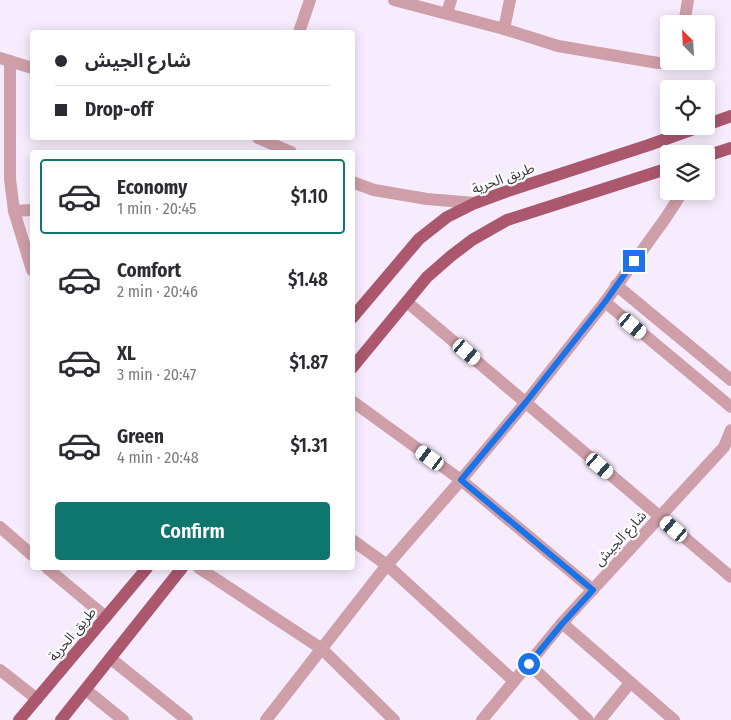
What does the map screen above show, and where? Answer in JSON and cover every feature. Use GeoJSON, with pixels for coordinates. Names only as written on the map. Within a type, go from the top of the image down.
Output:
{"type":"FeatureCollection","features":[{"type":"Feature","properties":{"kind":"main road"},"geometry":{"type":"LineString","coordinates":[[715,122],[731,116]]}},
{"type":"Feature","properties":{"kind":"main road","name":"طريق الحرية"},"geometry":{"type":"LineString","coordinates":[[355,314],[419,239],[447,218],[475,203],[505,192],[677,135]]}},
{"type":"Feature","properties":{"kind":"main road"},"geometry":{"type":"LineString","coordinates":[[715,153],[731,148]]}},
{"type":"Feature","properties":{"kind":"main road"},"geometry":{"type":"LineString","coordinates":[[355,364],[427,277],[472,240],[507,220],[660,171]]}},
{"type":"Feature","properties":{"kind":"main road","name":"طريق الحرية"},"geometry":{"type":"LineString","coordinates":[[19,720],[144,570]]}},
{"type":"Feature","properties":{"kind":"main road"},"geometry":{"type":"LineString","coordinates":[[62,720],[180,570]]}},
{"type":"Feature","properties":{"kind":"street"},"geometry":{"type":"LineString","coordinates":[[300,30],[310,0]]}},
{"type":"Feature","properties":{"kind":"street"},"geometry":{"type":"LineString","coordinates":[[394,0],[447,13],[558,46],[660,62]]}},
{"type":"Feature","properties":{"kind":"street"},"geometry":{"type":"LineString","coordinates":[[447,13],[451,0]]}},
{"type":"Feature","properties":{"kind":"street"},"geometry":{"type":"LineString","coordinates":[[504,29],[510,0]]}},
{"type":"Feature","properties":{"kind":"street"},"geometry":{"type":"LineString","coordinates":[[686,15],[688,0]]}},
{"type":"Feature","properties":{"kind":"street"},"geometry":{"type":"LineString","coordinates":[[30,67],[5,60],[5,179],[30,263]]}},
{"type":"Feature","properties":{"kind":"street"},"geometry":{"type":"LineString","coordinates":[[264,140],[287,150]]}},
{"type":"Feature","properties":{"kind":"street"},"geometry":{"type":"LineString","coordinates":[[355,183],[374,190],[409,196],[475,203]]}},
{"type":"Feature","properties":{"kind":"street"},"geometry":{"type":"LineString","coordinates":[[266,720],[387,565],[526,402],[605,302],[677,200]]}},
{"type":"Feature","properties":{"kind":"street"},"geometry":{"type":"LineString","coordinates":[[14,211],[30,210]]}},
{"type":"Feature","properties":{"kind":"street"},"geometry":{"type":"LineString","coordinates":[[616,285],[731,380]]}},
{"type":"Feature","properties":{"kind":"street"},"geometry":{"type":"LineString","coordinates":[[407,302],[731,576]]}},
{"type":"Feature","properties":{"kind":"street"},"geometry":{"type":"LineString","coordinates":[[605,302],[731,407]]}},
{"type":"Feature","properties":{"kind":"street"},"geometry":{"type":"LineString","coordinates":[[355,403],[461,480],[593,590]]}},
{"type":"Feature","properties":{"kind":"street","name":"شارع الجيش"},"geometry":{"type":"LineString","coordinates":[[482,720],[562,624],[727,445],[731,430]]}},
{"type":"Feature","properties":{"kind":"street"},"geometry":{"type":"LineString","coordinates":[[0,527],[30,553]]}},
{"type":"Feature","properties":{"kind":"street"},"geometry":{"type":"LineString","coordinates":[[355,542],[387,565],[514,681]]}},
{"type":"Feature","properties":{"kind":"street"},"geometry":{"type":"LineString","coordinates":[[49,570],[106,617]]}},
{"type":"Feature","properties":{"kind":"street"},"geometry":{"type":"LineString","coordinates":[[202,570],[322,649],[394,720]]}},
{"type":"Feature","properties":{"kind":"street"},"geometry":{"type":"LineString","coordinates":[[562,624],[674,720]]}},
{"type":"Feature","properties":{"kind":"street"},"geometry":{"type":"LineString","coordinates":[[110,658],[187,720]]}},
{"type":"Feature","properties":{"kind":"street"},"geometry":{"type":"LineString","coordinates":[[529,664],[588,720]]}},
{"type":"Feature","properties":{"kind":"street"},"geometry":{"type":"LineString","coordinates":[[0,670],[37,699]]}},
{"type":"Feature","properties":{"kind":"street"},"geometry":{"type":"LineString","coordinates":[[600,720],[630,683]]}},
{"type":"Feature","properties":{"kind":"street"},"geometry":{"type":"LineString","coordinates":[[86,690],[123,720]]}},
{"type":"Feature","properties":{"kind":"route"},"geometry":{"type":"LineString","coordinates":[[529,664],[593,590],[461,480],[605,302],[634,261]]}}]}
